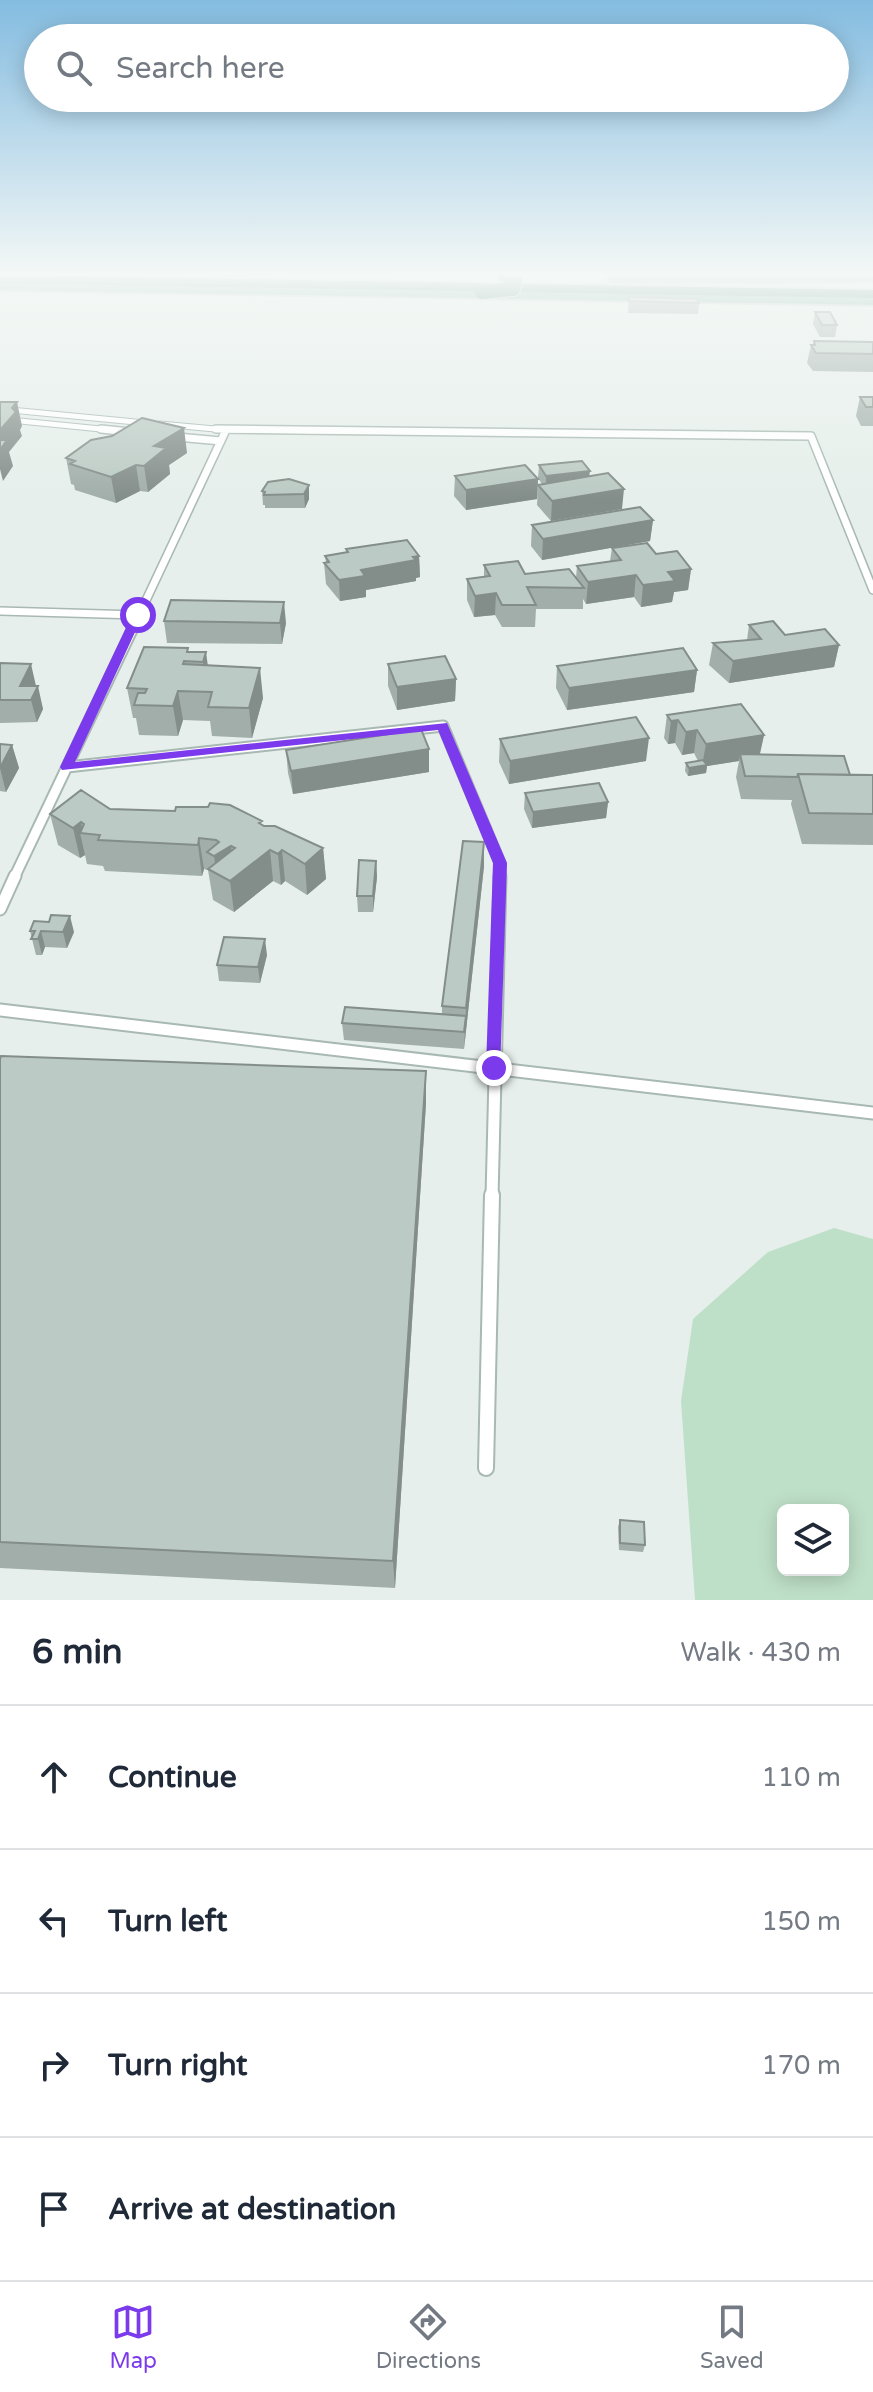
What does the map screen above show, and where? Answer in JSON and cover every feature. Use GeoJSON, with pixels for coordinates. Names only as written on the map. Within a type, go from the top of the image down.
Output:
{"type":"FeatureCollection","features":[{"type":"Feature","properties":{"kind":"lane"},"geometry":{"type":"LineString","coordinates":[[0,409],[226,430],[811,436],[873,590]]}},
{"type":"Feature","properties":{"kind":"lane"},"geometry":{"type":"LineString","coordinates":[[0,419],[142,433]]}},
{"type":"Feature","properties":{"kind":"lane"},"geometry":{"type":"LineString","coordinates":[[0,909],[226,430]]}},
{"type":"Feature","properties":{"kind":"lane"},"geometry":{"type":"LineString","coordinates":[[174,436],[221,441]]}},
{"type":"Feature","properties":{"kind":"lane"},"geometry":{"type":"LineString","coordinates":[[0,611],[138,615]]}},
{"type":"Feature","properties":{"kind":"lane"},"geometry":{"type":"LineString","coordinates":[[67,767],[443,726],[500,863],[486,1468]]}},
{"type":"Feature","properties":{"kind":"lane"},"geometry":{"type":"LineString","coordinates":[[0,1010],[873,1113]]}},
{"type":"Feature","properties":{"kind":"green space"},"geometry":{"type":"Polygon","coordinates":[[[834,1228],[873,1239],[873,1600],[695,1600],[681,1401],[693,1319],[768,1252],[834,1228]]]}},
{"type":"Feature","properties":{"kind":"building"},"geometry":{"type":"Polygon","coordinates":[[[814,350],[873,350],[873,354],[816,353],[814,350]]]}},
{"type":"Feature","properties":{"kind":"building"},"geometry":{"type":"Polygon","coordinates":[[[860,397],[873,397],[873,407],[866,407],[860,397]]]}},
{"type":"Feature","properties":{"kind":"building"},"geometry":{"type":"Polygon","coordinates":[[[0,402],[17,402],[12,408],[16,412],[0,430],[0,402]]]}},
{"type":"Feature","properties":{"kind":"building"},"geometry":{"type":"Polygon","coordinates":[[[142,418],[184,428],[154,446],[166,448],[144,466],[136,465],[111,477],[70,464],[75,461],[66,458],[91,440],[112,436],[142,418]]]}},
{"type":"Feature","properties":{"kind":"building"},"geometry":{"type":"Polygon","coordinates":[[[582,461],[590,471],[546,476],[539,465],[582,461]]]}},
{"type":"Feature","properties":{"kind":"building"},"geometry":{"type":"Polygon","coordinates":[[[525,465],[538,479],[466,490],[455,476],[525,465]]]}},
{"type":"Feature","properties":{"kind":"building"},"geometry":{"type":"Polygon","coordinates":[[[608,473],[624,489],[552,501],[538,485],[608,473]]]}},
{"type":"Feature","properties":{"kind":"building"},"geometry":{"type":"Polygon","coordinates":[[[289,479],[309,485],[304,494],[264,495],[262,491],[268,482],[289,479]]]}},
{"type":"Feature","properties":{"kind":"building"},"geometry":{"type":"Polygon","coordinates":[[[640,507],[653,520],[543,539],[532,525],[640,507]]]}},
{"type":"Feature","properties":{"kind":"building"},"geometry":{"type":"Polygon","coordinates":[[[407,540],[419,556],[413,557],[416,560],[361,570],[365,576],[339,580],[324,563],[329,562],[325,556],[348,552],[346,549],[407,540]]]}},
{"type":"Feature","properties":{"kind":"building"},"geometry":{"type":"Polygon","coordinates":[[[647,543],[656,554],[677,551],[691,569],[668,572],[675,581],[643,585],[636,575],[588,582],[577,566],[621,560],[612,548],[647,543]]]}},
{"type":"Feature","properties":{"kind":"building"},"geometry":{"type":"Polygon","coordinates":[[[518,561],[525,574],[569,569],[584,588],[527,587],[536,605],[502,605],[496,593],[475,596],[467,579],[490,576],[484,565],[518,561]]]}},
{"type":"Feature","properties":{"kind":"building"},"geometry":{"type":"Polygon","coordinates":[[[171,600],[284,602],[280,623],[164,621],[171,600]]]}},
{"type":"Feature","properties":{"kind":"building"},"geometry":{"type":"Polygon","coordinates":[[[773,621],[785,635],[825,629],[839,645],[733,661],[713,643],[761,639],[749,625],[773,621]]]}},
{"type":"Feature","properties":{"kind":"building"},"geometry":{"type":"Polygon","coordinates":[[[144,647],[188,648],[187,652],[206,652],[203,662],[184,661],[183,664],[260,668],[249,708],[208,707],[212,692],[178,691],[173,706],[134,705],[138,693],[145,693],[147,689],[127,688],[144,647]]]}},
{"type":"Feature","properties":{"kind":"building"},"geometry":{"type":"Polygon","coordinates":[[[683,648],[697,670],[569,688],[557,666],[683,648]]]}},
{"type":"Feature","properties":{"kind":"building"},"geometry":{"type":"Polygon","coordinates":[[[445,656],[456,679],[397,687],[388,664],[445,656]]]}},
{"type":"Feature","properties":{"kind":"building"},"geometry":{"type":"Polygon","coordinates":[[[0,663],[31,664],[20,686],[38,686],[31,700],[0,700],[0,663]]]}},
{"type":"Feature","properties":{"kind":"building"},"geometry":{"type":"Polygon","coordinates":[[[741,704],[764,735],[706,744],[697,730],[686,732],[678,720],[671,721],[667,715],[741,704]]]}},
{"type":"Feature","properties":{"kind":"building"},"geometry":{"type":"Polygon","coordinates":[[[636,717],[649,738],[510,761],[500,739],[636,717]]]}},
{"type":"Feature","properties":{"kind":"building"},"geometry":{"type":"Polygon","coordinates":[[[421,729],[429,749],[291,771],[286,750],[421,729]]]}},
{"type":"Feature","properties":{"kind":"building"},"geometry":{"type":"Polygon","coordinates":[[[0,744],[12,745],[0,768],[0,744]]]}},
{"type":"Feature","properties":{"kind":"building"},"geometry":{"type":"Polygon","coordinates":[[[740,754],[844,756],[850,775],[745,776],[740,754]]]}},
{"type":"Feature","properties":{"kind":"building"},"geometry":{"type":"Polygon","coordinates":[[[703,760],[707,765],[689,768],[686,763],[703,760]]]}},
{"type":"Feature","properties":{"kind":"building"},"geometry":{"type":"Polygon","coordinates":[[[798,774],[873,775],[873,814],[809,813],[798,774]]]}},
{"type":"Feature","properties":{"kind":"building"},"geometry":{"type":"Polygon","coordinates":[[[599,783],[608,802],[533,812],[525,793],[599,783]]]}},
{"type":"Feature","properties":{"kind":"building"},"geometry":{"type":"Polygon","coordinates":[[[81,790],[110,809],[175,811],[176,807],[208,807],[210,803],[230,805],[262,821],[259,823],[264,826],[275,826],[323,848],[305,864],[282,850],[278,854],[270,850],[230,881],[208,869],[235,848],[231,846],[214,856],[207,852],[219,842],[216,840],[199,838],[198,845],[98,840],[100,835],[80,833],[84,824],[81,822],[73,828],[50,814],[81,790]]]}},
{"type":"Feature","properties":{"kind":"building"},"geometry":{"type":"Polygon","coordinates":[[[463,841],[484,842],[466,1008],[442,1006],[463,841]]]}},
{"type":"Feature","properties":{"kind":"building"},"geometry":{"type":"Polygon","coordinates":[[[359,860],[376,861],[373,896],[357,896],[359,860]]]}},
{"type":"Feature","properties":{"kind":"building"},"geometry":{"type":"Polygon","coordinates":[[[51,915],[70,916],[63,932],[41,931],[38,939],[31,939],[35,931],[30,931],[34,921],[49,922],[51,915]]]}},
{"type":"Feature","properties":{"kind":"building"},"geometry":{"type":"Polygon","coordinates":[[[224,937],[265,939],[258,967],[217,965],[224,937]]]}},
{"type":"Feature","properties":{"kind":"building"},"geometry":{"type":"Polygon","coordinates":[[[345,1007],[466,1016],[464,1032],[342,1023],[345,1007]]]}},
{"type":"Feature","properties":{"kind":"building"},"geometry":{"type":"Polygon","coordinates":[[[1,1056],[426,1071],[393,1561],[0,1542],[1,1056]]]}},
{"type":"Feature","properties":{"kind":"building"},"geometry":{"type":"Polygon","coordinates":[[[620,1520],[644,1522],[645,1545],[620,1543],[620,1520]]]}},
{"type":"Feature","properties":{"kind":"route"},"geometry":{"type":"LineString","coordinates":[[138,615],[67,767],[443,726],[500,863],[494,1068]]}}]}
